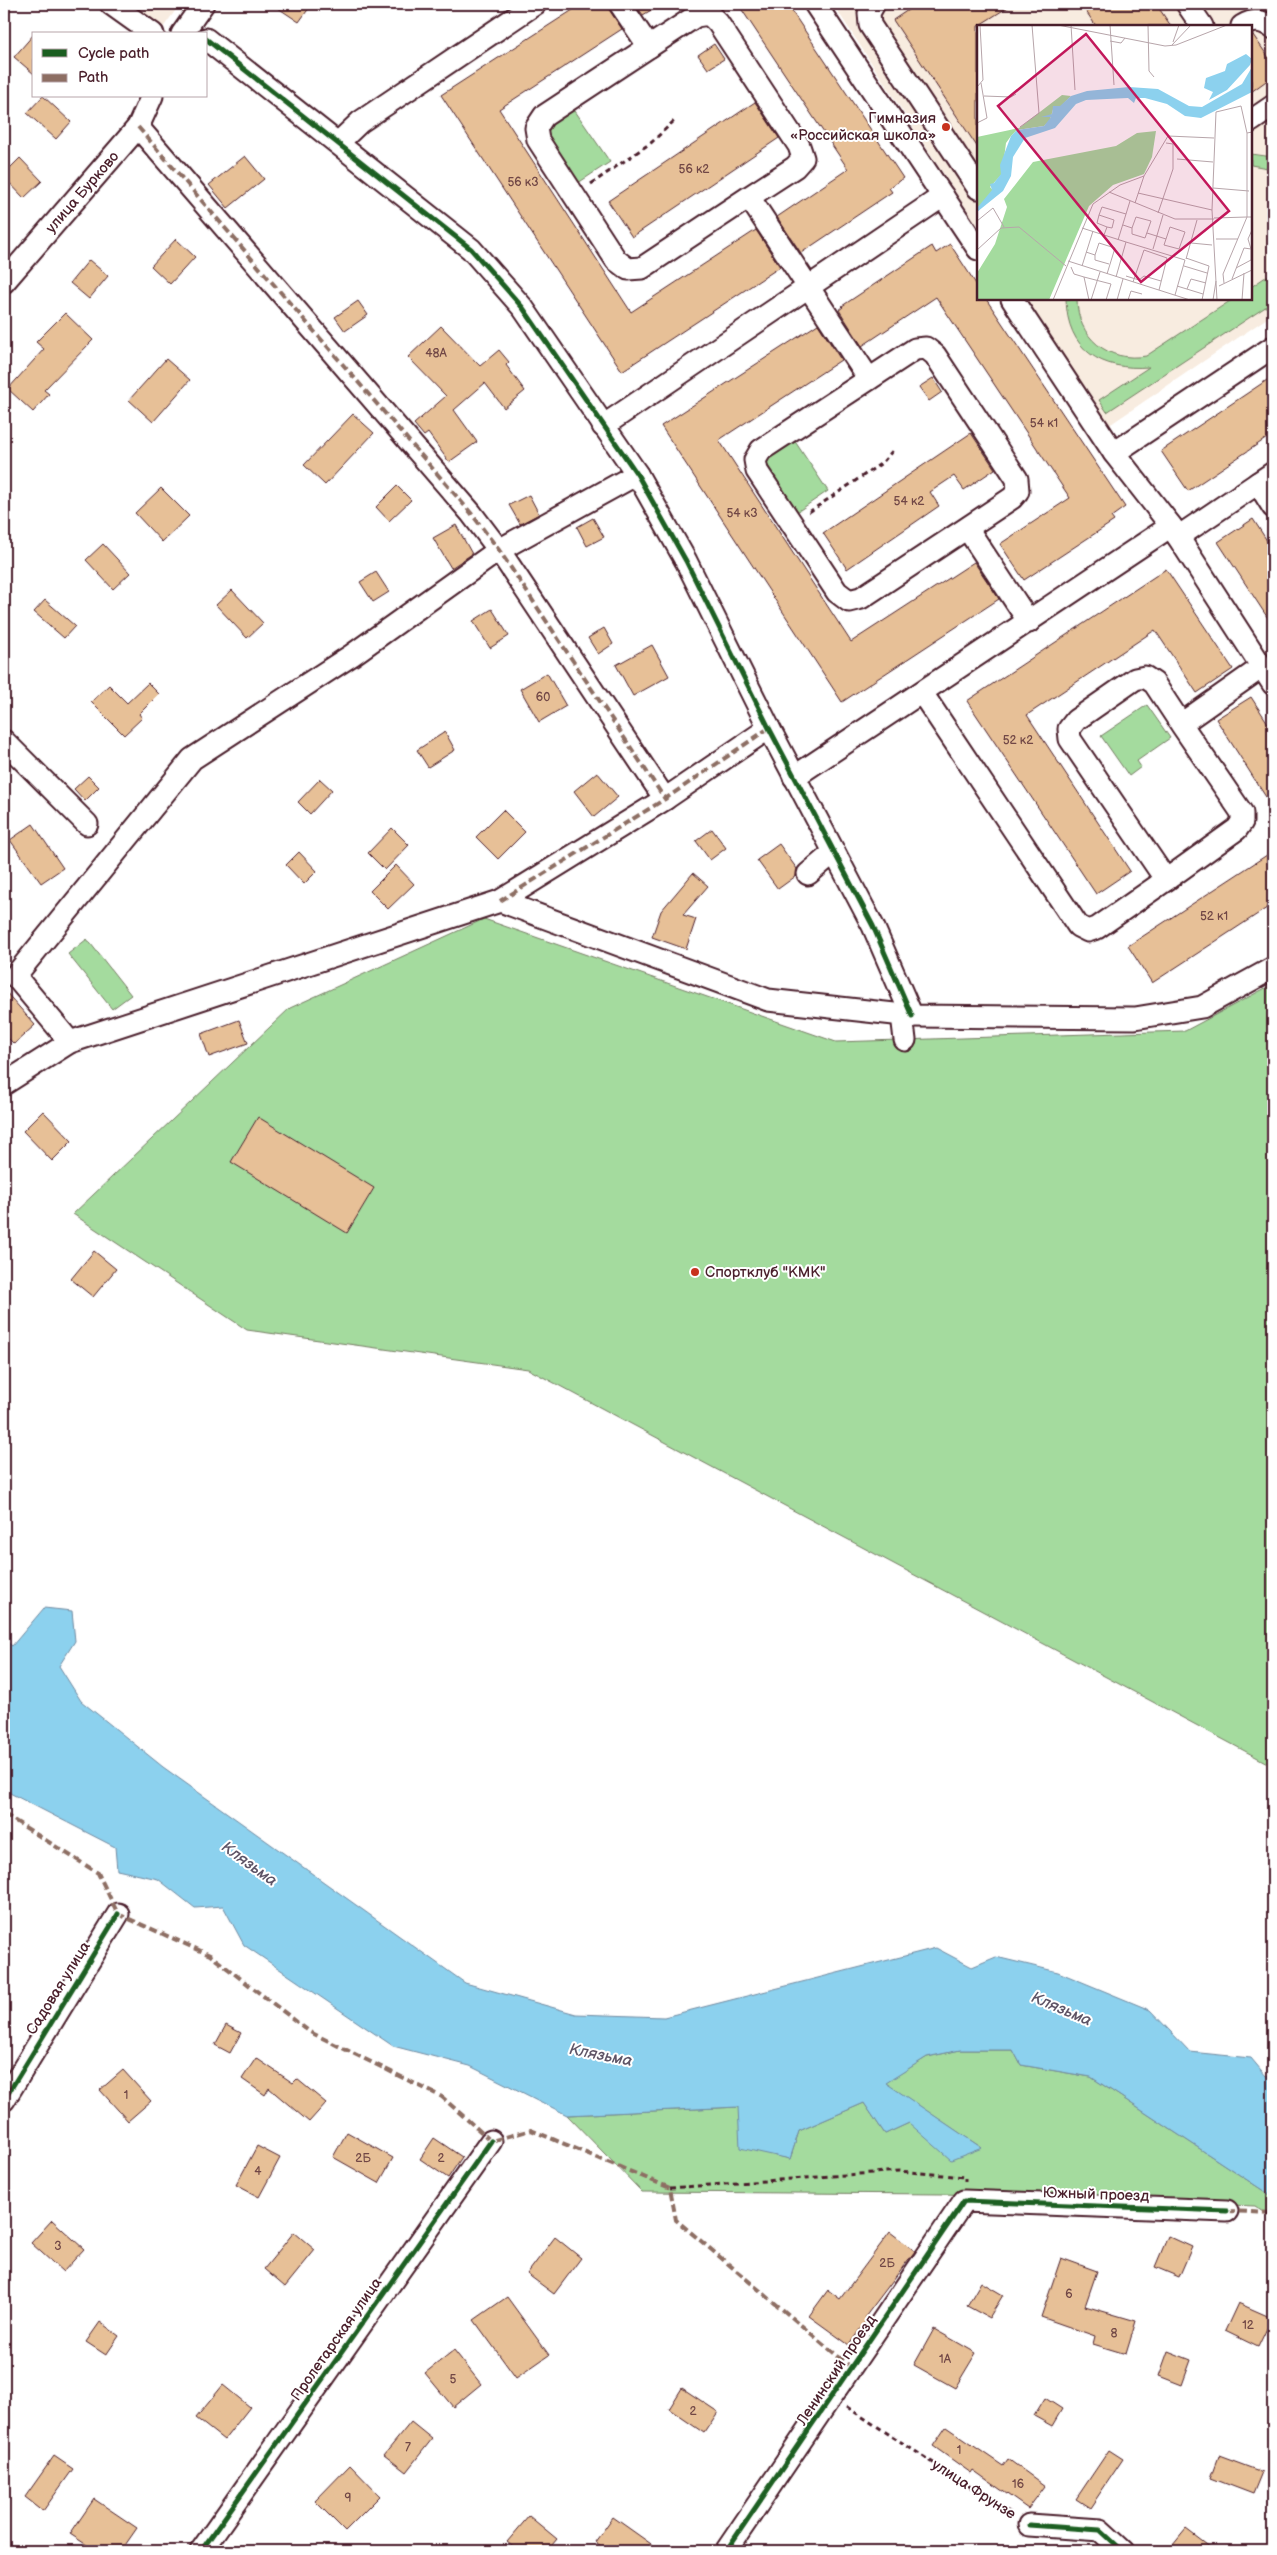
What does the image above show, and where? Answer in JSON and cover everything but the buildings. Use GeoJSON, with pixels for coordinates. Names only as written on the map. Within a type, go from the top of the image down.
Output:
{"type":"FeatureCollection","features":[{"type":"Feature","properties":{"kind":"street"},"geometry":{"type":"LineString","coordinates":[[111,4],[150,32]]}},
{"type":"Feature","properties":{"kind":"street"},"geometry":{"type":"LineString","coordinates":[[190,31],[203,4]]}},
{"type":"Feature","properties":{"kind":"street"},"geometry":{"type":"LineString","coordinates":[[339,142],[360,122],[535,4]]}},
{"type":"Feature","properties":{"kind":"street"},"geometry":{"type":"LineString","coordinates":[[620,4],[649,47]]}},
{"type":"Feature","properties":{"kind":"street"},"geometry":{"type":"LineString","coordinates":[[814,4],[977,247]]}},
{"type":"Feature","properties":{"kind":"street"},"geometry":{"type":"LineString","coordinates":[[874,4],[869,13],[870,25],[977,186]]}},
{"type":"Feature","properties":{"kind":"street"},"geometry":{"type":"LineString","coordinates":[[1187,4],[1201,25]]}},
{"type":"Feature","properties":{"kind":"street"},"geometry":{"type":"LineString","coordinates":[[709,14],[718,23],[799,146],[803,158],[795,167],[642,268],[628,269],[616,260],[574,195],[538,140],[536,128],[544,116],[696,16],[709,14]]}},
{"type":"Feature","properties":{"kind":"street"},"geometry":{"type":"LineString","coordinates":[[1244,25],[1251,21],[1264,21],[1273,28]]}},
{"type":"Feature","properties":{"kind":"street"},"geometry":{"type":"LineString","coordinates":[[208,41],[471,248],[523,308],[636,474],[686,561],[794,777],[873,926],[907,1015],[904,1040]]}},
{"type":"Feature","properties":{"kind":"street","name":"улица Бурково"},"geometry":{"type":"LineString","coordinates":[[4,282],[138,127],[151,98]]}},
{"type":"Feature","properties":{"kind":"street"},"geometry":{"type":"LineString","coordinates":[[1252,120],[1273,106]]}},
{"type":"Feature","properties":{"kind":"street"},"geometry":{"type":"LineString","coordinates":[[138,127],[471,513],[499,550],[665,799]]}},
{"type":"Feature","properties":{"kind":"street"},"geometry":{"type":"LineString","coordinates":[[603,426],[943,196]]}},
{"type":"Feature","properties":{"kind":"street"},"geometry":{"type":"LineString","coordinates":[[749,198],[869,379]]}},
{"type":"Feature","properties":{"kind":"street"},"geometry":{"type":"LineString","coordinates":[[1013,300],[1114,452],[1175,532],[1268,676],[1181,724]]}},
{"type":"Feature","properties":{"kind":"street"},"geometry":{"type":"LineString","coordinates":[[1114,452],[1273,347]]}},
{"type":"Feature","properties":{"kind":"street"},"geometry":{"type":"LineString","coordinates":[[926,348],[935,355],[1017,479],[1018,491],[1012,498],[861,598],[849,601],[837,592],[792,524],[758,471],[755,460],[761,450],[915,349],[926,348]]}},
{"type":"Feature","properties":{"kind":"street"},"geometry":{"type":"LineString","coordinates":[[70,1042],[16,976],[192,759],[352,655],[499,550],[636,474]]}},
{"type":"Feature","properties":{"kind":"street"},"geometry":{"type":"LineString","coordinates":[[794,777],[1028,622],[1266,478],[1273,506]]}},
{"type":"Feature","properties":{"kind":"street"},"geometry":{"type":"LineString","coordinates":[[967,528],[1028,622]]}},
{"type":"Feature","properties":{"kind":"street"},"geometry":{"type":"LineString","coordinates":[[922,693],[1078,926],[1088,931],[1097,928],[1166,880],[1237,829],[1242,822],[1242,813],[1154,683],[1144,677],[1135,679],[1076,720],[1069,729],[1070,739],[1166,880]]}},
{"type":"Feature","properties":{"kind":"street"},"geometry":{"type":"LineString","coordinates":[[4,1084],[70,1042],[500,901],[665,799],[769,728]]}},
{"type":"Feature","properties":{"kind":"street"},"geometry":{"type":"LineString","coordinates":[[4,741],[87,824]]}},
{"type":"Feature","properties":{"kind":"street"},"geometry":{"type":"LineString","coordinates":[[808,874],[834,852]]}},
{"type":"Feature","properties":{"kind":"street"},"geometry":{"type":"LineString","coordinates":[[500,901],[768,1000],[907,1015],[1135,1018],[1202,1007],[1273,968]]}},
{"type":"Feature","properties":{"kind":"street","name":"Садовая улица"},"geometry":{"type":"LineString","coordinates":[[4,2100],[118,1914]]}},
{"type":"Feature","properties":{"kind":"street","name":"Пролетарская улица"},"geometry":{"type":"LineString","coordinates":[[201,2551],[491,2142]]}},
{"type":"Feature","properties":{"kind":"street","name":"Южный проезд"},"geometry":{"type":"LineString","coordinates":[[964,2201],[1227,2211]]}},
{"type":"Feature","properties":{"kind":"street","name":"Ленинский проезд"},"geometry":{"type":"LineString","coordinates":[[726,2551],[833,2398],[964,2201]]}},
{"type":"Feature","properties":{"kind":"street","name":"улица Фрунзе"},"geometry":{"type":"LineString","coordinates":[[1029,2525],[1100,2530],[1123,2551]]}},
{"type":"Feature","properties":{"kind":"path"},"geometry":{"type":"LineString","coordinates":[[574,195],[652,142],[675,120]]}},
{"type":"Feature","properties":{"kind":"path"},"geometry":{"type":"LineString","coordinates":[[792,524],[882,462],[894,449]]}},
{"type":"Feature","properties":{"kind":"path"},"geometry":{"type":"LineString","coordinates":[[670,2188],[899,2171],[965,2177],[964,2201]]}},
{"type":"Feature","properties":{"kind":"shaded area"},"geometry":{"type":"Polygon","coordinates":[[[124,4],[180,4],[160,32],[124,4]]]}},
{"type":"Feature","properties":{"kind":"shaded area","name":"Гимназия «Российская школа»"},"geometry":{"type":"Polygon","coordinates":[[[833,4],[1273,4],[1273,314],[1108,426],[1026,300],[1252,300],[1252,25],[977,25],[977,225],[833,4]]]}},
{"type":"Feature","properties":{"kind":"green space"},"geometry":{"type":"Polygon","coordinates":[[[573,108],[610,162],[578,183],[554,148],[549,133],[549,128],[553,122],[573,108]]]}},
{"type":"Feature","properties":{"kind":"green space"},"geometry":{"type":"Polygon","coordinates":[[[1252,154],[1273,157],[1273,169],[1252,165],[1252,154]]]}},
{"type":"Feature","properties":{"kind":"green space"},"geometry":{"type":"Polygon","coordinates":[[[1273,272],[1273,302],[1107,412],[1099,400],[1149,367],[1116,365],[1102,361],[1090,354],[1080,344],[1073,332],[1068,317],[1066,300],[1077,300],[1078,313],[1082,325],[1097,344],[1107,351],[1119,355],[1132,357],[1146,356],[1231,300],[1252,300],[1252,286],[1273,272]]]}},
{"type":"Feature","properties":{"kind":"green space"},"geometry":{"type":"Polygon","coordinates":[[[792,437],[828,491],[797,512],[767,468],[766,458],[792,437]]]}},
{"type":"Feature","properties":{"kind":"green space"},"geometry":{"type":"Polygon","coordinates":[[[1147,705],[1170,738],[1137,761],[1141,767],[1129,776],[1101,736],[1147,705]]]}},
{"type":"Feature","properties":{"kind":"green space","name":"Спортклуб \"КМК\""},"geometry":{"type":"Polygon","coordinates":[[[484,919],[836,1042],[1185,1031],[1273,984],[1273,1766],[528,1369],[247,1330],[73,1214],[290,1008],[484,919]]]}},
{"type":"Feature","properties":{"kind":"green space"},"geometry":{"type":"Polygon","coordinates":[[[87,939],[131,995],[112,1009],[68,954],[87,939]]]}},
{"type":"Feature","properties":{"kind":"green space"},"geometry":{"type":"Polygon","coordinates":[[[960,2050],[1013,2050],[1021,2065],[1091,2077],[1273,2197],[1273,2218],[1255,2206],[945,2194],[642,2192],[567,2115],[739,2107],[767,2153],[790,2159],[799,2131],[864,2103],[885,2134],[909,2123],[982,2148],[885,2083],[927,2057],[960,2050]]]}},
{"type":"Feature","properties":{"kind":"water","name":"Клязьма"},"geometry":{"type":"Polygon","coordinates":[[[44,1608],[72,1611],[75,1641],[59,1666],[81,1701],[163,1767],[465,1983],[576,2014],[664,2017],[936,1948],[972,1967],[996,1957],[1058,1972],[1150,2010],[1190,2052],[1251,2058],[1266,2076],[1273,2075],[1273,2197],[1091,2077],[1021,2065],[1013,2050],[960,2050],[927,2057],[886,2083],[982,2148],[951,2160],[909,2123],[885,2134],[864,2103],[799,2131],[790,2159],[740,2148],[738,2107],[567,2115],[470,2066],[393,2046],[244,1945],[223,1906],[195,1908],[158,1879],[117,1870],[115,1847],[4,1790],[4,1639],[12,1646],[44,1608]]]}},
{"type":"Feature","properties":{"kind":"marked path"},"geometry":{"type":"LineString","coordinates":[[138,127],[471,513],[499,550],[665,799]]}},
{"type":"Feature","properties":{"kind":"marked path"},"geometry":{"type":"LineString","coordinates":[[500,901],[665,799],[769,728]]}},
{"type":"Feature","properties":{"kind":"marked path"},"geometry":{"type":"LineString","coordinates":[[4,1814],[98,1873],[118,1914],[210,1955],[310,2032],[442,2097],[491,2141],[531,2130],[670,2188],[676,2220],[852,2368]]}},
{"type":"Feature","properties":{"kind":"marked path"},"geometry":{"type":"LineString","coordinates":[[1227,2211],[1273,2213]]}},
{"type":"Feature","properties":{"kind":"cycle path"},"geometry":{"type":"LineString","coordinates":[[208,41],[471,249],[523,308],[637,474],[686,561],[769,728],[873,926],[912,1016]]}},
{"type":"Feature","properties":{"kind":"cycle path"},"geometry":{"type":"LineString","coordinates":[[4,2100],[118,1914]]}},
{"type":"Feature","properties":{"kind":"cycle path"},"geometry":{"type":"LineString","coordinates":[[201,2551],[491,2141]]}},
{"type":"Feature","properties":{"kind":"cycle path"},"geometry":{"type":"LineString","coordinates":[[726,2551],[964,2201],[1227,2211]]}},
{"type":"Feature","properties":{"kind":"cycle path"},"geometry":{"type":"LineString","coordinates":[[1029,2525],[1100,2530],[1123,2551]]}},
{"type":"Feature","properties":{"kind":"place","name":"Гимназия «Российская школа»"},"geometry":{"type":"Point","coordinates":[946,127]}},
{"type":"Feature","properties":{"kind":"place","name":"Спортклуб \"КМК\""},"geometry":{"type":"Point","coordinates":[695,1272]}}]}
